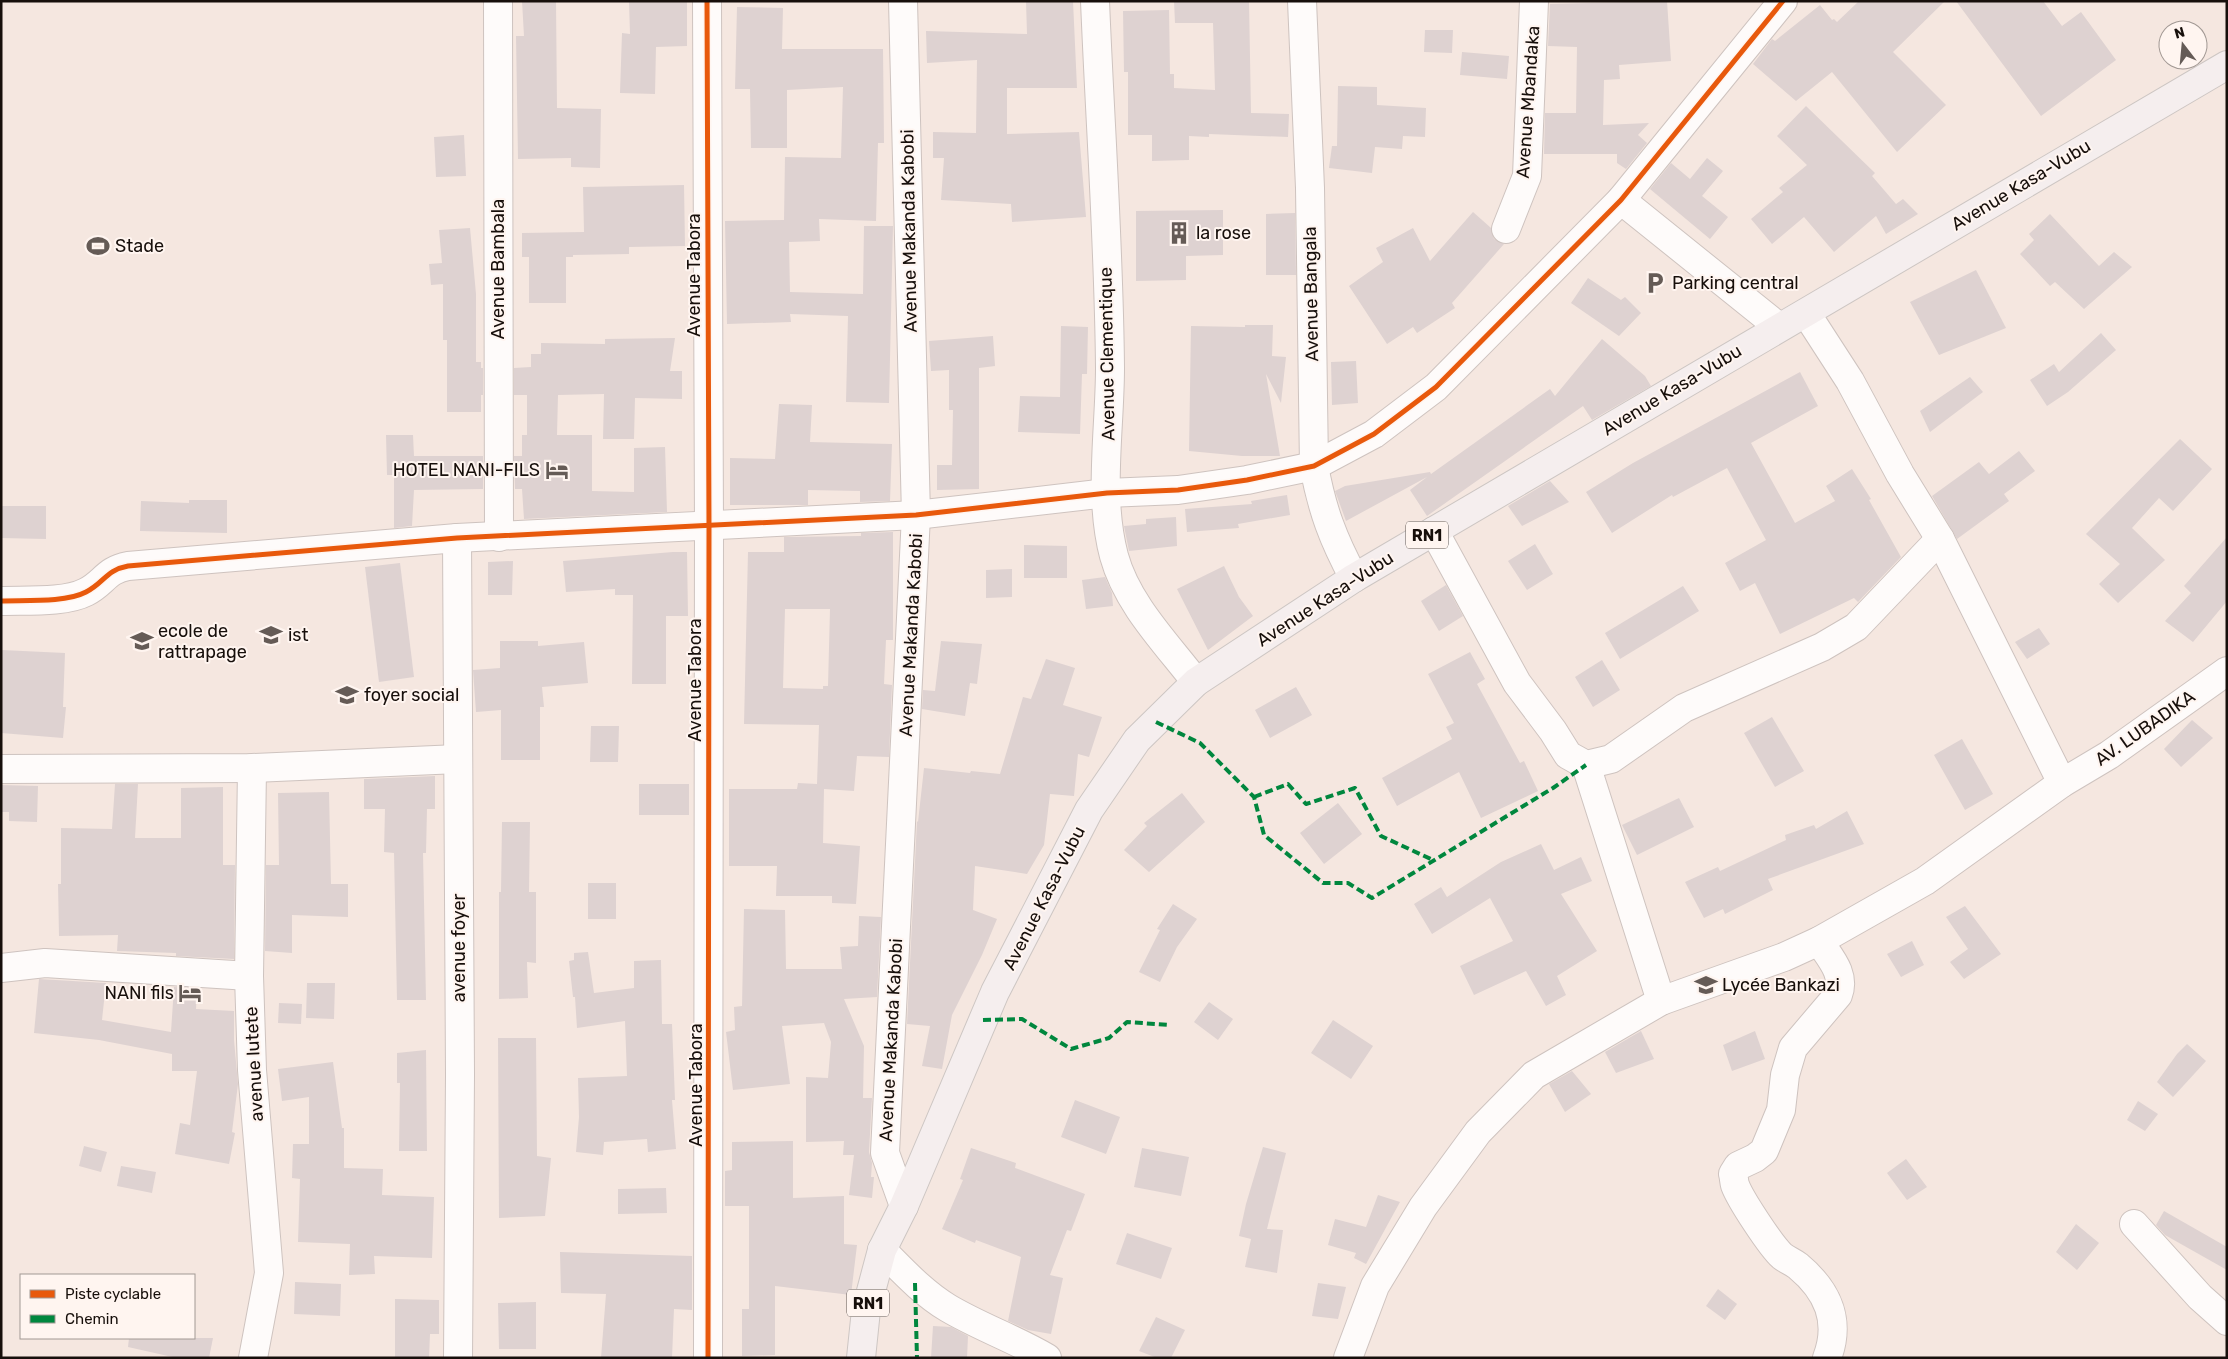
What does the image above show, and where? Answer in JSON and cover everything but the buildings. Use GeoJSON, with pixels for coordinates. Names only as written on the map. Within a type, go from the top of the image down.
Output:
{"type":"FeatureCollection","features":[{"type":"Feature","properties":{"kind":"highway","name":"Avenue Kasa-Vubu"},"geometry":{"type":"LineString","coordinates":[[882,1250],[904,1206],[995,992],[1089,810],[1137,740],[1196,682],[1354,578],[2227,65]]}},
{"type":"Feature","properties":{"kind":"highway","name":"RN1"},"geometry":{"type":"LineString","coordinates":[[861,1358],[866,1310],[882,1250]]}},
{"type":"Feature","properties":{"kind":"street","name":"Avenue Bambala"},"geometry":{"type":"LineString","coordinates":[[498,1],[499,537]]}},
{"type":"Feature","properties":{"kind":"street","name":"Avenue Tabora"},"geometry":{"type":"LineString","coordinates":[[707,1],[709,526],[708,1358]]}},
{"type":"Feature","properties":{"kind":"street","name":"Avenue Makanda Kabobi"},"geometry":{"type":"LineString","coordinates":[[903,1],[916,515],[885,1153],[904,1206]]}},
{"type":"Feature","properties":{"kind":"street","name":"Avenue Clementique"},"geometry":{"type":"LineString","coordinates":[[1095,1],[1110,368],[1108,526],[1113,549],[1126,584],[1140,610],[1196,682]]}},
{"type":"Feature","properties":{"kind":"street","name":"Avenue Bangala"},"geometry":{"type":"LineString","coordinates":[[1302,1],[1310,188],[1314,466],[1321,503],[1334,540],[1354,578]]}},
{"type":"Feature","properties":{"kind":"street","name":"Avenue Mbandaka"},"geometry":{"type":"LineString","coordinates":[[1506,229],[1527,176],[1534,1]]}},
{"type":"Feature","properties":{"kind":"street"},"geometry":{"type":"LineString","coordinates":[[1,601],[74,596],[87,592],[115,568],[128,566],[457,538],[916,515],[1107,493],[1178,490],[1247,480],[1314,466],[1374,434],[1436,388],[1621,200],[1773,6]]}},
{"type":"Feature","properties":{"kind":"street"},"geometry":{"type":"LineString","coordinates":[[1621,200],[1779,327]]}},
{"type":"Feature","properties":{"kind":"street"},"geometry":{"type":"LineString","coordinates":[[1806,313],[1850,381],[1900,474],[1940,539],[2062,783]]}},
{"type":"Feature","properties":{"kind":"street"},"geometry":{"type":"LineString","coordinates":[[1434,531],[1517,683],[1553,731],[1568,755],[1586,765],[1611,759],[1684,708],[1822,647],[1856,627],[1940,539]]}},
{"type":"Feature","properties":{"kind":"street","name":"avenue foyer"},"geometry":{"type":"LineString","coordinates":[[457,538],[460,1075],[458,1358]]}},
{"type":"Feature","properties":{"kind":"street","name":"AV. LUBADIKA"},"geometry":{"type":"LineString","coordinates":[[1348,1358],[1375,1286],[1423,1207],[1478,1132],[1534,1075],[1661,1001],[1784,956],[1819,941],[1925,881],[2062,783],[2109,755],[2227,671]]}},
{"type":"Feature","properties":{"kind":"street"},"geometry":{"type":"LineString","coordinates":[[1,769],[252,768],[458,759]]}},
{"type":"Feature","properties":{"kind":"street"},"geometry":{"type":"LineString","coordinates":[[1586,765],[1661,1001]]}},
{"type":"Feature","properties":{"kind":"street","name":"avenue lutete"},"geometry":{"type":"LineString","coordinates":[[252,768],[249,976],[252,1070],[269,1273],[253,1358]]}},
{"type":"Feature","properties":{"kind":"street"},"geometry":{"type":"LineString","coordinates":[[1819,941],[1836,968],[1842,985],[1838,995],[1793,1048],[1785,1076],[1781,1110],[1764,1151],[1755,1158],[1738,1166],[1733,1174],[1734,1185],[1769,1240],[1782,1255],[1798,1266],[1809,1277],[1833,1314],[1834,1326],[1827,1358]]}},
{"type":"Feature","properties":{"kind":"street"},"geometry":{"type":"LineString","coordinates":[[1,968],[45,963],[249,976]]}},
{"type":"Feature","properties":{"kind":"street"},"geometry":{"type":"LineString","coordinates":[[2134,1224],[2200,1297],[2227,1321]]}},
{"type":"Feature","properties":{"kind":"street"},"geometry":{"type":"LineString","coordinates":[[882,1250],[914,1283],[947,1307],[985,1328],[1021,1342],[1047,1358]]}},
{"type":"Feature","properties":{"kind":"marked path"},"geometry":{"type":"LineString","coordinates":[[1156,722],[1200,743],[1254,797],[1264,835],[1323,883],[1348,883],[1372,898],[1553,788],[1586,765]]}},
{"type":"Feature","properties":{"kind":"marked path"},"geometry":{"type":"LineString","coordinates":[[1254,797],[1288,784],[1306,804],[1355,788],[1381,836],[1433,860]]}},
{"type":"Feature","properties":{"kind":"marked path"},"geometry":{"type":"LineString","coordinates":[[983,1020],[1022,1019],[1071,1049],[1109,1038],[1127,1022],[1170,1025]]}},
{"type":"Feature","properties":{"kind":"marked path"},"geometry":{"type":"LineString","coordinates":[[915,1283],[917,1358]]}},
{"type":"Feature","properties":{"kind":"cycle path"},"geometry":{"type":"LineString","coordinates":[[707,1],[709,527],[708,1358]]}},
{"type":"Feature","properties":{"kind":"cycle path"},"geometry":{"type":"LineString","coordinates":[[1,601],[33,601],[77,596],[92,588],[115,570],[128,566],[457,538],[916,515],[1107,493],[1178,490],[1247,480],[1314,466],[1374,434],[1436,387],[1621,200],[1783,1]]}},
{"type":"Feature","properties":{"kind":"place","name":"la rose"},"geometry":{"type":"Point","coordinates":[1179,233]}},
{"type":"Feature","properties":{"kind":"place","name":"Stade"},"geometry":{"type":"Point","coordinates":[98,246]}},
{"type":"Feature","properties":{"kind":"place","name":"Parking central"},"geometry":{"type":"Point","coordinates":[1655,283]}},
{"type":"Feature","properties":{"kind":"place","name":"HOTEL NANI-FILS"},"geometry":{"type":"Point","coordinates":[557,470]}},
{"type":"Feature","properties":{"kind":"place","name":"ist"},"geometry":{"type":"Point","coordinates":[271,635]}},
{"type":"Feature","properties":{"kind":"place","name":"ecole de rattrapage"},"geometry":{"type":"Point","coordinates":[142,641]}},
{"type":"Feature","properties":{"kind":"place","name":"foyer social"},"geometry":{"type":"Point","coordinates":[347,695]}},
{"type":"Feature","properties":{"kind":"place","name":"Lycée Bankazi"},"geometry":{"type":"Point","coordinates":[1706,985]}},
{"type":"Feature","properties":{"kind":"place","name":"NANI fils"},"geometry":{"type":"Point","coordinates":[190,993]}}]}
